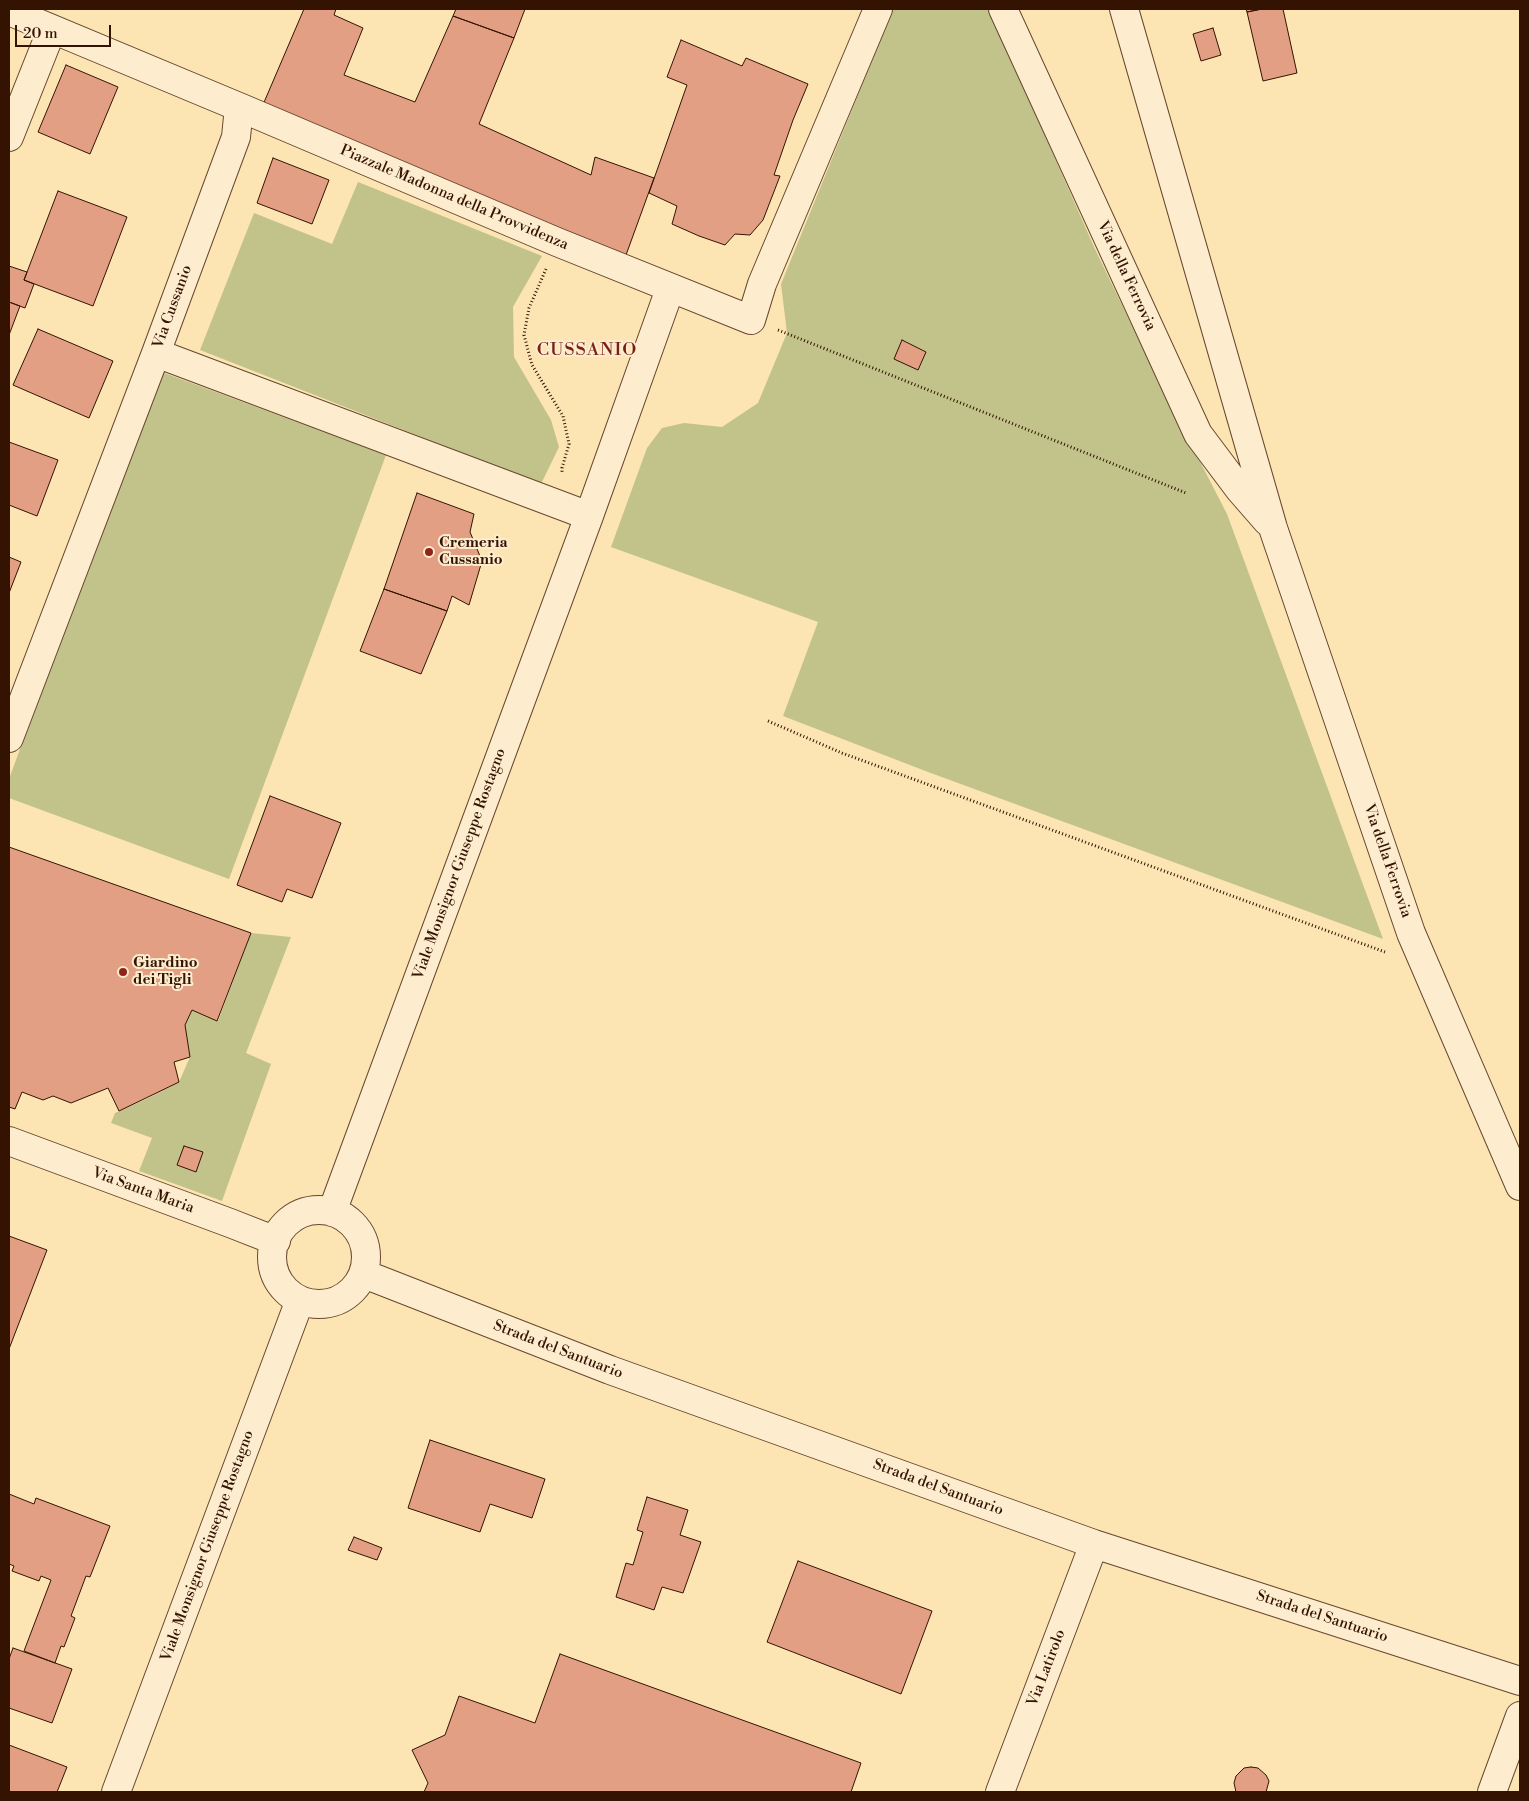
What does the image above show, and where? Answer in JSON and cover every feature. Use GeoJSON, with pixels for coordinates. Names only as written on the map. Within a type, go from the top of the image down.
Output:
{"type":"FeatureCollection","features":[{"type":"Feature","properties":{"kind":"street"},"geometry":{"type":"LineString","coordinates":[[751,320],[766,275],[878,9]]}},
{"type":"Feature","properties":{"kind":"street","name":"Via della Ferrovia"},"geometry":{"type":"LineString","coordinates":[[1003,9],[1198,434],[1240,490],[1273,528]]}},
{"type":"Feature","properties":{"kind":"street","name":"Via della Ferrovia"},"geometry":{"type":"LineString","coordinates":[[1124,9],[1273,528],[1421,957],[1520,1186]]}},
{"type":"Feature","properties":{"kind":"street"},"geometry":{"type":"LineString","coordinates":[[9,12],[239,107]]}},
{"type":"Feature","properties":{"kind":"street"},"geometry":{"type":"LineString","coordinates":[[9,137],[52,29]]}},
{"type":"Feature","properties":{"kind":"street","name":"Piazzale Madonna della Provvidenza"},"geometry":{"type":"LineString","coordinates":[[239,107],[557,242],[751,320]]}},
{"type":"Feature","properties":{"kind":"street","name":"Via Cussanio"},"geometry":{"type":"LineString","coordinates":[[9,738],[236,137],[239,107]]}},
{"type":"Feature","properties":{"kind":"street"},"geometry":{"type":"LineString","coordinates":[[156,353],[592,507],[670,289]]}},
{"type":"Feature","properties":{"kind":"street","name":"Viale Monsignor Giuseppe Rostagno"},"geometry":{"type":"LineString","coordinates":[[332,1212],[592,507]]}},
{"type":"Feature","properties":{"kind":"street","name":"Via Santa Maria"},"geometry":{"type":"LineString","coordinates":[[9,1141],[276,1242]]}},
{"type":"Feature","properties":{"kind":"street"},"geometry":{"type":"LineString","coordinates":[[318,1210],[332,1212],[346,1219],[357,1229],[361,1236],[366,1259],[364,1274],[356,1287],[344,1297],[330,1303],[314,1304],[300,1300],[288,1292],[279,1282],[274,1269],[273,1255],[282,1229],[292,1219],[304,1213],[318,1210]]}},
{"type":"Feature","properties":{"kind":"street","name":"Strada del Santuario"},"geometry":{"type":"LineString","coordinates":[[364,1274],[610,1370],[1094,1544],[1520,1681]]}},
{"type":"Feature","properties":{"kind":"street","name":"Viale Monsignor Giuseppe Rostagno"},"geometry":{"type":"LineString","coordinates":[[116,1792],[300,1300]]}},
{"type":"Feature","properties":{"kind":"street","name":"Via Latirolo"},"geometry":{"type":"LineString","coordinates":[[1000,1792],[1094,1544]]}},
{"type":"Feature","properties":{"kind":"street"},"geometry":{"type":"LineString","coordinates":[[1492,1792],[1520,1716]]}},
{"type":"Feature","properties":{"kind":"path"},"geometry":{"type":"LineString","coordinates":[[557,242],[529,308],[524,335],[532,365],[563,416],[569,444],[562,468],[563,483],[592,507]]}},
{"type":"Feature","properties":{"kind":"path"},"geometry":{"type":"LineString","coordinates":[[751,320],[1186,493]]}},
{"type":"Feature","properties":{"kind":"path"},"geometry":{"type":"LineString","coordinates":[[768,721],[842,753],[1379,951],[1421,957]]}},
{"type":"Feature","properties":{"kind":"green space"},"geometry":{"type":"Polygon","coordinates":[[[893,9],[989,9],[1095,249],[1161,386],[1227,514],[1383,939],[928,772],[783,716],[818,622],[611,547],[647,448],[662,428],[684,423],[722,427],[758,403],[787,333],[781,284],[893,9]]]}},
{"type":"Feature","properties":{"kind":"green space"},"geometry":{"type":"Polygon","coordinates":[[[358,182],[542,256],[513,307],[514,357],[551,420],[559,447],[541,484],[200,350],[254,213],[332,244],[358,182]]]}},
{"type":"Feature","properties":{"kind":"green space"},"geometry":{"type":"Polygon","coordinates":[[[159,371],[386,455],[229,879],[9,798],[9,779],[159,371]]]}},
{"type":"Feature","properties":{"kind":"green space"},"geometry":{"type":"Polygon","coordinates":[[[251,933],[291,937],[246,1053],[271,1064],[222,1201],[139,1171],[152,1138],[111,1123],[115,1113],[179,1082],[190,1057],[185,1025],[192,1010],[218,1021],[251,933]]]}},
{"type":"Feature","properties":{"kind":"building"},"geometry":{"type":"Polygon","coordinates":[[[304,9],[336,9],[334,15],[363,28],[344,75],[415,102],[453,16],[514,38],[479,124],[591,175],[595,157],[654,178],[626,255],[262,107],[304,9]]]}},
{"type":"Feature","properties":{"kind":"building"},"geometry":{"type":"Polygon","coordinates":[[[456,9],[525,9],[514,38],[453,16],[456,9]]]}},
{"type":"Feature","properties":{"kind":"building"},"geometry":{"type":"Polygon","coordinates":[[[1246,9],[1262,9],[1247,12],[1246,9]]]}},
{"type":"Feature","properties":{"kind":"building"},"geometry":{"type":"Polygon","coordinates":[[[1262,9],[1283,9],[1297,73],[1263,81],[1247,12],[1262,9]]]}},
{"type":"Feature","properties":{"kind":"building"},"geometry":{"type":"Polygon","coordinates":[[[1213,28],[1221,55],[1201,61],[1193,34],[1213,28]]]}},
{"type":"Feature","properties":{"kind":"building"},"geometry":{"type":"Polygon","coordinates":[[[681,40],[742,66],[746,58],[808,84],[774,175],[780,176],[763,220],[750,235],[735,234],[725,245],[672,224],[677,206],[649,193],[687,85],[667,77],[681,40]]]}},
{"type":"Feature","properties":{"kind":"building"},"geometry":{"type":"Polygon","coordinates":[[[66,65],[118,87],[90,154],[38,132],[66,65]]]}},
{"type":"Feature","properties":{"kind":"building"},"geometry":{"type":"Polygon","coordinates":[[[273,158],[329,180],[312,224],[257,203],[273,158]]]}},
{"type":"Feature","properties":{"kind":"building"},"geometry":{"type":"Polygon","coordinates":[[[58,191],[127,217],[93,306],[24,280],[58,191]]]}},
{"type":"Feature","properties":{"kind":"building"},"geometry":{"type":"Polygon","coordinates":[[[9,266],[27,272],[24,280],[34,284],[25,308],[9,302],[9,266]]]}},
{"type":"Feature","properties":{"kind":"building"},"geometry":{"type":"Polygon","coordinates":[[[9,302],[20,306],[9,335],[9,302]]]}},
{"type":"Feature","properties":{"kind":"building"},"geometry":{"type":"Polygon","coordinates":[[[38,329],[113,361],[89,418],[13,385],[38,329]]]}},
{"type":"Feature","properties":{"kind":"building"},"geometry":{"type":"Polygon","coordinates":[[[902,340],[926,352],[918,370],[894,359],[902,340]]]}},
{"type":"Feature","properties":{"kind":"building"},"geometry":{"type":"Polygon","coordinates":[[[9,442],[58,460],[37,516],[9,505],[9,442]]]}},
{"type":"Feature","properties":{"kind":"building"},"geometry":{"type":"Polygon","coordinates":[[[417,493],[474,514],[470,532],[482,561],[469,605],[452,596],[447,611],[384,589],[417,493]]]}},
{"type":"Feature","properties":{"kind":"building"},"geometry":{"type":"Polygon","coordinates":[[[9,557],[21,562],[9,593],[9,557]]]}},
{"type":"Feature","properties":{"kind":"building"},"geometry":{"type":"Polygon","coordinates":[[[384,589],[447,611],[421,674],[360,651],[384,589]]]}},
{"type":"Feature","properties":{"kind":"building"},"geometry":{"type":"Polygon","coordinates":[[[270,796],[341,823],[312,898],[287,889],[282,902],[237,885],[270,796]]]}},
{"type":"Feature","properties":{"kind":"building","name":"Giardino dei Tigli"},"geometry":{"type":"Polygon","coordinates":[[[9,847],[251,933],[217,1021],[192,1010],[185,1025],[190,1057],[174,1062],[179,1082],[119,1111],[108,1088],[71,1103],[53,1096],[43,1100],[22,1092],[15,1109],[9,1107],[9,847]]]}},
{"type":"Feature","properties":{"kind":"building"},"geometry":{"type":"Polygon","coordinates":[[[184,1146],[203,1152],[196,1172],[177,1165],[184,1146]]]}},
{"type":"Feature","properties":{"kind":"building"},"geometry":{"type":"Polygon","coordinates":[[[9,1236],[47,1250],[9,1349],[9,1236]]]}},
{"type":"Feature","properties":{"kind":"building"},"geometry":{"type":"Polygon","coordinates":[[[430,1440],[545,1479],[532,1518],[490,1504],[480,1532],[408,1508],[430,1440]]]}},
{"type":"Feature","properties":{"kind":"building"},"geometry":{"type":"Polygon","coordinates":[[[9,1494],[34,1504],[36,1498],[110,1526],[90,1577],[86,1576],[71,1616],[75,1618],[64,1647],[61,1646],[55,1663],[24,1651],[51,1580],[41,1576],[39,1581],[12,1571],[14,1566],[9,1564],[9,1494]]]}},
{"type":"Feature","properties":{"kind":"building"},"geometry":{"type":"Polygon","coordinates":[[[647,1497],[688,1510],[680,1535],[701,1542],[683,1593],[662,1587],[654,1610],[616,1597],[626,1563],[633,1565],[643,1532],[637,1530],[647,1497]]]}},
{"type":"Feature","properties":{"kind":"building"},"geometry":{"type":"Polygon","coordinates":[[[354,1537],[382,1548],[377,1560],[348,1550],[354,1537]]]}},
{"type":"Feature","properties":{"kind":"building"},"geometry":{"type":"Polygon","coordinates":[[[798,1561],[932,1611],[901,1694],[767,1642],[798,1561]]]}},
{"type":"Feature","properties":{"kind":"building"},"geometry":{"type":"Polygon","coordinates":[[[13,1648],[72,1669],[52,1723],[9,1708],[9,1659],[13,1648]]]}},
{"type":"Feature","properties":{"kind":"building"},"geometry":{"type":"Polygon","coordinates":[[[560,1654],[861,1763],[851,1792],[424,1792],[428,1783],[412,1750],[445,1735],[459,1696],[535,1723],[560,1654]]]}},
{"type":"Feature","properties":{"kind":"building"},"geometry":{"type":"Polygon","coordinates":[[[9,1745],[67,1767],[57,1792],[9,1792],[9,1745]]]}},
{"type":"Feature","properties":{"kind":"building"},"geometry":{"type":"Polygon","coordinates":[[[1244,1768],[1258,1768],[1266,1775],[1269,1781],[1266,1792],[1236,1792],[1234,1783],[1236,1776],[1244,1768]]]}},
{"type":"Feature","properties":{"kind":"place","name":"Cremeria Cussanio"},"geometry":{"type":"Point","coordinates":[429,552]}},
{"type":"Feature","properties":{"kind":"place","name":"Giardino dei Tigli"},"geometry":{"type":"Point","coordinates":[123,972]}},
{"type":"Feature","properties":{"kind":"district","name":"CUSSANIO"},"geometry":{"type":"Point","coordinates":[587,351]}}]}
